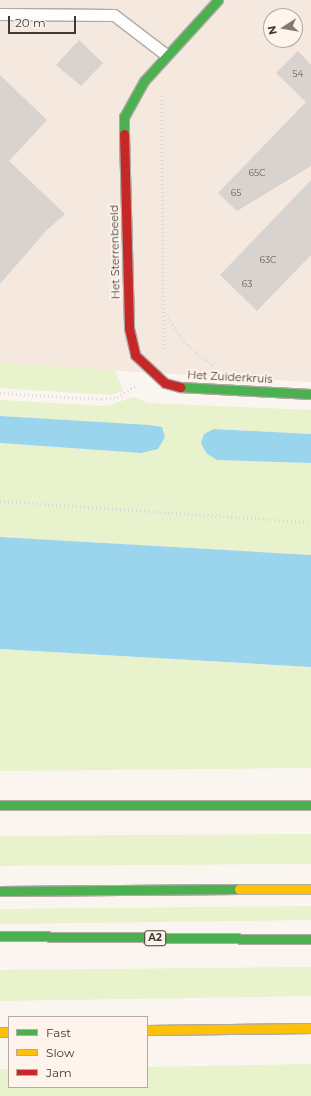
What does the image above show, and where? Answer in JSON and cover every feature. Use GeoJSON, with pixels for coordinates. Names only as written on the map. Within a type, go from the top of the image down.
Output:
{"type":"FeatureCollection","features":[{"type":"Feature","properties":{"kind":"main road","name":"Het Sterrenbeeld"},"geometry":{"type":"LineString","coordinates":[[150,373],[135,355],[129,328],[124,117],[144,81],[165,54],[218,0]]}},
{"type":"Feature","properties":{"kind":"main road","name":"Het Zuiderkruis"},"geometry":{"type":"LineString","coordinates":[[150,373],[165,383],[185,388],[311,394]]}},
{"type":"Feature","properties":{"kind":"main road"},"geometry":{"type":"LineString","coordinates":[[0,805],[311,805]]}},
{"type":"Feature","properties":{"kind":"main road"},"geometry":{"type":"LineString","coordinates":[[0,891],[311,889]]}},
{"type":"Feature","properties":{"kind":"main road","name":"A2"},"geometry":{"type":"LineString","coordinates":[[0,936],[311,939]]}},
{"type":"Feature","properties":{"kind":"main road"},"geometry":{"type":"LineString","coordinates":[[148,1030],[311,1028]]}},
{"type":"Feature","properties":{"kind":"lane"},"geometry":{"type":"LineString","coordinates":[[0,14],[114,15],[165,54]]}},
{"type":"Feature","properties":{"kind":"path"},"geometry":{"type":"LineString","coordinates":[[0,393],[117,397],[150,373],[166,350],[162,93]]}},
{"type":"Feature","properties":{"kind":"path"},"geometry":{"type":"LineString","coordinates":[[165,314],[184,342],[217,368]]}},
{"type":"Feature","properties":{"kind":"path"},"geometry":{"type":"LineString","coordinates":[[0,501],[311,522]]}},
{"type":"Feature","properties":{"kind":"shaded area"},"geometry":{"type":"Polygon","coordinates":[[[0,0],[311,0],[311,382],[0,364],[0,0]]]}},
{"type":"Feature","properties":{"kind":"green space"},"geometry":{"type":"Polygon","coordinates":[[[0,363],[115,370],[123,391],[111,395],[0,388],[0,363]]]}},
{"type":"Feature","properties":{"kind":"green space"},"geometry":{"type":"Polygon","coordinates":[[[133,397],[148,403],[311,410],[311,434],[214,429],[217,460],[311,463],[311,555],[0,537],[0,443],[141,453],[162,427],[0,416],[0,400],[107,406],[133,397]]]}},
{"type":"Feature","properties":{"kind":"green space"},"geometry":{"type":"Polygon","coordinates":[[[0,649],[311,667],[311,768],[0,771],[0,649]]]}},
{"type":"Feature","properties":{"kind":"green space"},"geometry":{"type":"Polygon","coordinates":[[[311,834],[311,864],[0,866],[0,836],[311,834]]]}},
{"type":"Feature","properties":{"kind":"green space"},"geometry":{"type":"Polygon","coordinates":[[[311,906],[311,920],[0,924],[0,909],[311,906]]]}},
{"type":"Feature","properties":{"kind":"green space"},"geometry":{"type":"Polygon","coordinates":[[[311,967],[311,996],[0,1001],[0,970],[311,967]]]}},
{"type":"Feature","properties":{"kind":"green space"},"geometry":{"type":"Polygon","coordinates":[[[311,1064],[311,1096],[0,1096],[0,1069],[8,1069],[8,1088],[148,1088],[148,1067],[311,1064]]]}},
{"type":"Feature","properties":{"kind":"water"},"geometry":{"type":"Polygon","coordinates":[[[0,416],[149,425],[162,427],[165,437],[158,449],[141,453],[0,443],[0,416]]]}},
{"type":"Feature","properties":{"kind":"water"},"geometry":{"type":"Polygon","coordinates":[[[214,429],[311,434],[311,463],[217,460],[206,453],[201,443],[204,434],[214,429]]]}},
{"type":"Feature","properties":{"kind":"water"},"geometry":{"type":"Polygon","coordinates":[[[0,537],[311,555],[311,667],[0,649],[0,537]]]}},
{"type":"Feature","properties":{"kind":"building"},"geometry":{"type":"Polygon","coordinates":[[[79,40],[103,63],[81,86],[56,65],[79,40]]]}},
{"type":"Feature","properties":{"kind":"building"},"geometry":{"type":"Polygon","coordinates":[[[298,51],[311,65],[311,166],[237,211],[218,193],[306,102],[276,73],[298,51]]]}},
{"type":"Feature","properties":{"kind":"building"},"geometry":{"type":"Polygon","coordinates":[[[0,75],[47,120],[9,161],[65,214],[46,231],[0,284],[0,75]]]}},
{"type":"Feature","properties":{"kind":"building"},"geometry":{"type":"Polygon","coordinates":[[[311,180],[311,255],[257,311],[220,275],[311,180]]]}},
{"type":"Feature","properties":{"kind":"traffic: fast"},"geometry":{"type":"LineString","coordinates":[[124,134],[124,117],[144,81],[218,0]]}},
{"type":"Feature","properties":{"kind":"traffic: fast"},"geometry":{"type":"LineString","coordinates":[[180,387],[311,394]]}},
{"type":"Feature","properties":{"kind":"traffic: fast"},"geometry":{"type":"LineString","coordinates":[[0,805],[311,805]]}},
{"type":"Feature","properties":{"kind":"traffic: fast"},"geometry":{"type":"LineString","coordinates":[[0,891],[239,889]]}},
{"type":"Feature","properties":{"kind":"traffic: fast"},"geometry":{"type":"LineString","coordinates":[[0,936],[311,939]]}},
{"type":"Feature","properties":{"kind":"traffic: slow"},"geometry":{"type":"LineString","coordinates":[[239,889],[311,889]]}},
{"type":"Feature","properties":{"kind":"traffic: slow"},"geometry":{"type":"LineString","coordinates":[[148,1030],[311,1028]]}},
{"type":"Feature","properties":{"kind":"traffic: slow"},"geometry":{"type":"LineString","coordinates":[[0,1032],[8,1032]]}},
{"type":"Feature","properties":{"kind":"traffic: jam"},"geometry":{"type":"LineString","coordinates":[[124,134],[129,328],[135,355],[165,383],[180,387]]}}]}
